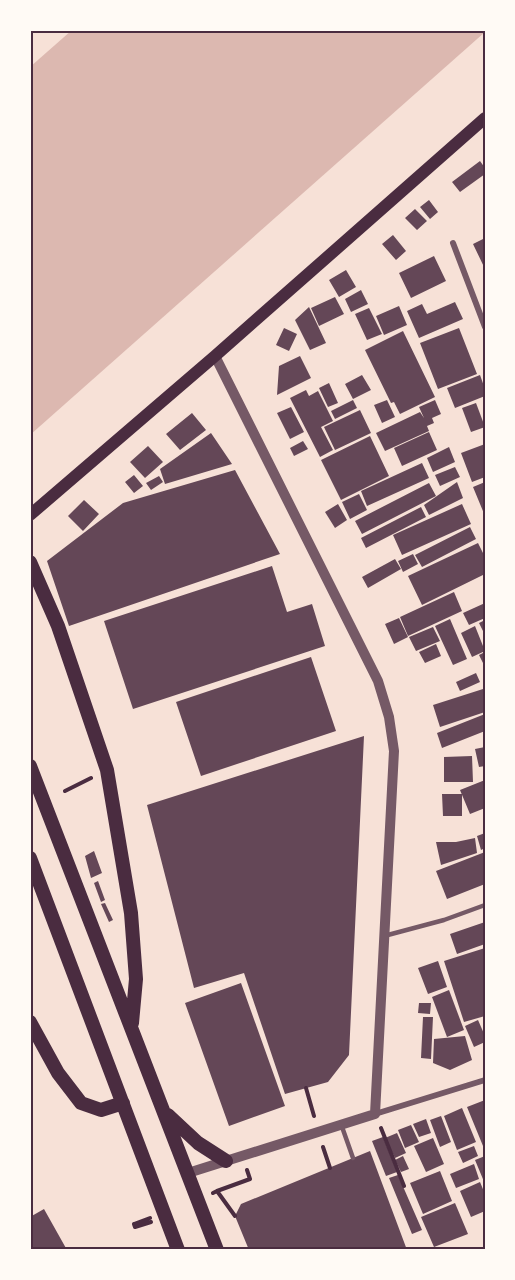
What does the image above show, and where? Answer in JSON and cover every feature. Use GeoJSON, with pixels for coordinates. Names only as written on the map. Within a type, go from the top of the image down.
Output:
{"type":"FeatureCollection","features":[{"type":"Feature","properties":{"kind":"main road"},"geometry":{"type":"LineString","coordinates":[[30,515],[215,356],[485,118]]}},
{"type":"Feature","properties":{"kind":"main road"},"geometry":{"type":"LineString","coordinates":[[30,562],[58,626],[107,771],[131,913],[136,979],[132,1025]]}},
{"type":"Feature","properties":{"kind":"main road"},"geometry":{"type":"LineString","coordinates":[[30,766],[132,1025],[217,1250]]}},
{"type":"Feature","properties":{"kind":"main road"},"geometry":{"type":"LineString","coordinates":[[30,858],[178,1250]]}},
{"type":"Feature","properties":{"kind":"main road"},"geometry":{"type":"LineString","coordinates":[[30,1022],[58,1073],[81,1103],[101,1110],[123,1103]]}},
{"type":"Feature","properties":{"kind":"main road"},"geometry":{"type":"LineString","coordinates":[[166,1114],[198,1143],[226,1161]]}},
{"type":"Feature","properties":{"kind":"street"},"geometry":{"type":"LineString","coordinates":[[453,243],[485,327]]}},
{"type":"Feature","properties":{"kind":"street"},"geometry":{"type":"LineString","coordinates":[[215,356],[378,681],[389,717],[394,751],[375,1114]]}},
{"type":"Feature","properties":{"kind":"street"},"geometry":{"type":"LineString","coordinates":[[188,1173],[485,1080]]}},
{"type":"Feature","properties":{"kind":"lane"},"geometry":{"type":"LineString","coordinates":[[384,936],[444,920],[485,905]]}},
{"type":"Feature","properties":{"kind":"lane"},"geometry":{"type":"LineString","coordinates":[[341,1124],[353,1158]]}},
{"type":"Feature","properties":{"kind":"path"},"geometry":{"type":"LineString","coordinates":[[64,791],[107,771]]}},
{"type":"Feature","properties":{"kind":"path"},"geometry":{"type":"LineString","coordinates":[[375,1114],[404,1186]]}},
{"type":"Feature","properties":{"kind":"path"},"geometry":{"type":"LineString","coordinates":[[217,1191],[250,1179]]}},
{"type":"Feature","properties":{"kind":"shaded area"},"geometry":{"type":"Polygon","coordinates":[[[72,30],[485,30],[485,32],[30,435],[30,67],[72,30]]]}},
{"type":"Feature","properties":{"kind":"building"},"geometry":{"type":"Polygon","coordinates":[[[480,161],[485,168],[485,174],[460,192],[452,182],[480,161]]]}},
{"type":"Feature","properties":{"kind":"building"},"geometry":{"type":"Polygon","coordinates":[[[429,200],[438,212],[430,219],[420,207],[429,200]]]}},
{"type":"Feature","properties":{"kind":"building"},"geometry":{"type":"Polygon","coordinates":[[[415,209],[427,221],[417,230],[405,218],[415,209]]]}},
{"type":"Feature","properties":{"kind":"building"},"geometry":{"type":"Polygon","coordinates":[[[393,235],[406,251],[396,260],[382,244],[393,235]]]}},
{"type":"Feature","properties":{"kind":"building"},"geometry":{"type":"Polygon","coordinates":[[[485,238],[485,269],[473,244],[485,238]]]}},
{"type":"Feature","properties":{"kind":"building"},"geometry":{"type":"Polygon","coordinates":[[[434,256],[446,281],[411,298],[399,273],[434,256]]]}},
{"type":"Feature","properties":{"kind":"building"},"geometry":{"type":"Polygon","coordinates":[[[346,270],[356,287],[339,297],[329,280],[346,270]]]}},
{"type":"Feature","properties":{"kind":"building"},"geometry":{"type":"Polygon","coordinates":[[[361,290],[368,304],[351,312],[345,299],[361,290]]]}},
{"type":"Feature","properties":{"kind":"building"},"geometry":{"type":"Polygon","coordinates":[[[335,297],[344,314],[319,326],[311,308],[335,297]]]}},
{"type":"Feature","properties":{"kind":"building"},"geometry":{"type":"Polygon","coordinates":[[[455,302],[463,319],[419,338],[407,311],[422,304],[427,314],[455,302]]]}},
{"type":"Feature","properties":{"kind":"building"},"geometry":{"type":"Polygon","coordinates":[[[399,306],[407,325],[384,335],[376,316],[399,306]]]}},
{"type":"Feature","properties":{"kind":"building"},"geometry":{"type":"Polygon","coordinates":[[[309,307],[326,343],[310,350],[295,320],[309,307]]]}},
{"type":"Feature","properties":{"kind":"building"},"geometry":{"type":"Polygon","coordinates":[[[369,308],[382,334],[367,340],[355,314],[369,308]]]}},
{"type":"Feature","properties":{"kind":"building"},"geometry":{"type":"Polygon","coordinates":[[[284,328],[297,334],[289,351],[276,345],[284,328]]]}},
{"type":"Feature","properties":{"kind":"building"},"geometry":{"type":"Polygon","coordinates":[[[459,328],[477,374],[438,389],[420,343],[459,328]]]}},
{"type":"Feature","properties":{"kind":"building"},"geometry":{"type":"Polygon","coordinates":[[[403,331],[435,397],[400,414],[394,402],[391,403],[365,350],[403,331]]]}},
{"type":"Feature","properties":{"kind":"building"},"geometry":{"type":"Polygon","coordinates":[[[300,356],[311,378],[277,395],[279,366],[300,356]]]}},
{"type":"Feature","properties":{"kind":"building"},"geometry":{"type":"Polygon","coordinates":[[[362,375],[371,390],[353,399],[345,384],[362,375]]]}},
{"type":"Feature","properties":{"kind":"building"},"geometry":{"type":"Polygon","coordinates":[[[480,375],[485,396],[455,408],[447,388],[480,375]]]}},
{"type":"Feature","properties":{"kind":"building"},"geometry":{"type":"Polygon","coordinates":[[[329,383],[338,403],[328,407],[319,388],[329,383]]]}},
{"type":"Feature","properties":{"kind":"building"},"geometry":{"type":"Polygon","coordinates":[[[306,390],[309,396],[318,391],[333,421],[321,427],[333,450],[320,457],[290,398],[306,390]]]}},
{"type":"Feature","properties":{"kind":"building"},"geometry":{"type":"Polygon","coordinates":[[[353,400],[357,408],[335,419],[331,411],[353,400]]]}},
{"type":"Feature","properties":{"kind":"building"},"geometry":{"type":"Polygon","coordinates":[[[387,400],[395,417],[382,423],[374,405],[387,400]]]}},
{"type":"Feature","properties":{"kind":"building"},"geometry":{"type":"Polygon","coordinates":[[[435,400],[441,414],[432,418],[434,423],[427,426],[429,431],[385,451],[376,433],[420,412],[424,418],[419,407],[435,400]]]}},
{"type":"Feature","properties":{"kind":"building"},"geometry":{"type":"Polygon","coordinates":[[[476,403],[485,427],[471,432],[462,408],[476,403]]]}},
{"type":"Feature","properties":{"kind":"building"},"geometry":{"type":"Polygon","coordinates":[[[291,407],[304,432],[290,439],[277,413],[291,407]]]}},
{"type":"Feature","properties":{"kind":"building"},"geometry":{"type":"Polygon","coordinates":[[[360,410],[371,433],[335,450],[324,427],[360,410]]]}},
{"type":"Feature","properties":{"kind":"building"},"geometry":{"type":"Polygon","coordinates":[[[192,413],[206,430],[180,450],[166,434],[192,413]]]}},
{"type":"Feature","properties":{"kind":"building"},"geometry":{"type":"Polygon","coordinates":[[[429,432],[437,450],[402,466],[394,448],[429,432]]]}},
{"type":"Feature","properties":{"kind":"building"},"geometry":{"type":"Polygon","coordinates":[[[211,433],[232,464],[165,484],[160,469],[211,433]]]}},
{"type":"Feature","properties":{"kind":"building"},"geometry":{"type":"Polygon","coordinates":[[[370,436],[389,476],[341,500],[321,460],[370,436]]]}},
{"type":"Feature","properties":{"kind":"building"},"geometry":{"type":"Polygon","coordinates":[[[303,441],[308,449],[294,456],[290,448],[303,441]]]}},
{"type":"Feature","properties":{"kind":"building"},"geometry":{"type":"Polygon","coordinates":[[[485,444],[485,477],[472,482],[461,453],[485,444]]]}},
{"type":"Feature","properties":{"kind":"building"},"geometry":{"type":"Polygon","coordinates":[[[148,446],[163,462],[145,478],[130,462],[148,446]]]}},
{"type":"Feature","properties":{"kind":"building"},"geometry":{"type":"Polygon","coordinates":[[[449,447],[455,462],[433,472],[427,458],[449,447]]]}},
{"type":"Feature","properties":{"kind":"building"},"geometry":{"type":"Polygon","coordinates":[[[422,463],[429,478],[367,506],[361,491],[422,463]]]}},
{"type":"Feature","properties":{"kind":"building"},"geometry":{"type":"Polygon","coordinates":[[[455,467],[460,477],[440,486],[435,475],[455,467]]]}},
{"type":"Feature","properties":{"kind":"building"},"geometry":{"type":"Polygon","coordinates":[[[235,470],[280,554],[69,626],[47,561],[123,503],[235,470]]]}},
{"type":"Feature","properties":{"kind":"building"},"geometry":{"type":"Polygon","coordinates":[[[134,475],[143,486],[134,493],[125,482],[134,475]]]}},
{"type":"Feature","properties":{"kind":"building"},"geometry":{"type":"Polygon","coordinates":[[[159,476],[163,482],[151,490],[146,483],[159,476]]]}},
{"type":"Feature","properties":{"kind":"building"},"geometry":{"type":"Polygon","coordinates":[[[457,482],[463,498],[429,515],[424,505],[457,482]]]}},
{"type":"Feature","properties":{"kind":"building"},"geometry":{"type":"Polygon","coordinates":[[[485,482],[485,516],[473,487],[485,482]]]}},
{"type":"Feature","properties":{"kind":"building"},"geometry":{"type":"Polygon","coordinates":[[[429,483],[436,496],[362,534],[355,521],[429,483]]]}},
{"type":"Feature","properties":{"kind":"building"},"geometry":{"type":"Polygon","coordinates":[[[359,494],[367,510],[350,519],[342,502],[359,494]]]}},
{"type":"Feature","properties":{"kind":"building"},"geometry":{"type":"Polygon","coordinates":[[[84,500],[99,514],[83,531],[68,516],[84,500]]]}},
{"type":"Feature","properties":{"kind":"building"},"geometry":{"type":"Polygon","coordinates":[[[338,504],[347,520],[335,528],[325,512],[338,504]]]}},
{"type":"Feature","properties":{"kind":"building"},"geometry":{"type":"Polygon","coordinates":[[[462,504],[471,524],[402,555],[393,535],[462,504]]]}},
{"type":"Feature","properties":{"kind":"building"},"geometry":{"type":"Polygon","coordinates":[[[421,507],[426,517],[366,548],[361,538],[421,507]]]}},
{"type":"Feature","properties":{"kind":"building"},"geometry":{"type":"Polygon","coordinates":[[[470,527],[476,539],[422,567],[415,555],[470,527]]]}},
{"type":"Feature","properties":{"kind":"building"},"geometry":{"type":"Polygon","coordinates":[[[478,543],[485,557],[485,574],[422,605],[408,576],[478,543]]]}},
{"type":"Feature","properties":{"kind":"building"},"geometry":{"type":"Polygon","coordinates":[[[413,554],[418,564],[403,572],[398,561],[413,554]]]}},
{"type":"Feature","properties":{"kind":"building"},"geometry":{"type":"Polygon","coordinates":[[[395,559],[401,569],[368,588],[362,577],[395,559]]]}},
{"type":"Feature","properties":{"kind":"building"},"geometry":{"type":"Polygon","coordinates":[[[272,566],[287,612],[312,604],[325,646],[133,709],[104,621],[272,566]]]}},
{"type":"Feature","properties":{"kind":"building"},"geometry":{"type":"Polygon","coordinates":[[[454,592],[462,611],[408,636],[400,617],[454,592]]]}},
{"type":"Feature","properties":{"kind":"building"},"geometry":{"type":"Polygon","coordinates":[[[485,603],[485,618],[469,625],[463,613],[485,603]]]}},
{"type":"Feature","properties":{"kind":"building"},"geometry":{"type":"Polygon","coordinates":[[[399,618],[408,637],[394,644],[385,624],[399,618]]]}},
{"type":"Feature","properties":{"kind":"building"},"geometry":{"type":"Polygon","coordinates":[[[450,619],[467,659],[453,665],[435,626],[450,619]]]}},
{"type":"Feature","properties":{"kind":"building"},"geometry":{"type":"Polygon","coordinates":[[[485,620],[485,635],[479,623],[485,620]]]}},
{"type":"Feature","properties":{"kind":"building"},"geometry":{"type":"Polygon","coordinates":[[[475,626],[485,651],[472,657],[461,633],[475,626]]]}},
{"type":"Feature","properties":{"kind":"building"},"geometry":{"type":"Polygon","coordinates":[[[433,627],[440,641],[416,651],[409,637],[433,627]]]}},
{"type":"Feature","properties":{"kind":"building"},"geometry":{"type":"Polygon","coordinates":[[[436,644],[441,656],[425,663],[419,652],[436,644]]]}},
{"type":"Feature","properties":{"kind":"building"},"geometry":{"type":"Polygon","coordinates":[[[485,652],[485,667],[479,655],[485,652]]]}},
{"type":"Feature","properties":{"kind":"building"},"geometry":{"type":"Polygon","coordinates":[[[311,657],[336,731],[201,776],[176,702],[311,657]]]}},
{"type":"Feature","properties":{"kind":"building"},"geometry":{"type":"Polygon","coordinates":[[[476,673],[480,682],[460,691],[456,682],[476,673]]]}},
{"type":"Feature","properties":{"kind":"building"},"geometry":{"type":"Polygon","coordinates":[[[483,689],[485,712],[440,727],[433,705],[483,689]]]}},
{"type":"Feature","properties":{"kind":"building"},"geometry":{"type":"Polygon","coordinates":[[[485,714],[485,731],[442,748],[437,733],[485,714]]]}},
{"type":"Feature","properties":{"kind":"building"},"geometry":{"type":"Polygon","coordinates":[[[364,736],[349,1055],[328,1082],[285,1094],[244,973],[194,988],[147,805],[364,736]]]}},
{"type":"Feature","properties":{"kind":"building"},"geometry":{"type":"Polygon","coordinates":[[[485,747],[485,766],[479,767],[475,749],[485,747]]]}},
{"type":"Feature","properties":{"kind":"building"},"geometry":{"type":"Polygon","coordinates":[[[472,756],[473,782],[444,782],[444,757],[472,756]]]}},
{"type":"Feature","properties":{"kind":"building"},"geometry":{"type":"Polygon","coordinates":[[[485,780],[485,808],[470,814],[460,790],[485,780]]]}},
{"type":"Feature","properties":{"kind":"building"},"geometry":{"type":"Polygon","coordinates":[[[442,794],[462,794],[462,816],[443,816],[442,794]]]}},
{"type":"Feature","properties":{"kind":"building"},"geometry":{"type":"Polygon","coordinates":[[[485,833],[485,848],[481,850],[477,836],[485,833]]]}},
{"type":"Feature","properties":{"kind":"building"},"geometry":{"type":"Polygon","coordinates":[[[475,838],[477,853],[441,865],[436,842],[456,842],[475,838]]]}},
{"type":"Feature","properties":{"kind":"building"},"geometry":{"type":"Polygon","coordinates":[[[94,851],[102,873],[91,878],[85,856],[94,851]]]}},
{"type":"Feature","properties":{"kind":"building"},"geometry":{"type":"Polygon","coordinates":[[[485,852],[485,884],[447,899],[436,871],[485,852]]]}},
{"type":"Feature","properties":{"kind":"building"},"geometry":{"type":"Polygon","coordinates":[[[98,881],[105,900],[101,902],[94,883],[98,881]]]}},
{"type":"Feature","properties":{"kind":"building"},"geometry":{"type":"Polygon","coordinates":[[[105,903],[113,920],[109,922],[101,904],[105,903]]]}},
{"type":"Feature","properties":{"kind":"building"},"geometry":{"type":"Polygon","coordinates":[[[485,922],[485,944],[457,954],[450,934],[485,922]]]}},
{"type":"Feature","properties":{"kind":"building"},"geometry":{"type":"Polygon","coordinates":[[[485,948],[485,1016],[464,1022],[444,961],[485,948]]]}},
{"type":"Feature","properties":{"kind":"building"},"geometry":{"type":"Polygon","coordinates":[[[438,961],[447,987],[428,994],[418,968],[438,961]]]}},
{"type":"Feature","properties":{"kind":"building"},"geometry":{"type":"Polygon","coordinates":[[[241,983],[285,1106],[229,1126],[185,1003],[241,983]]]}},
{"type":"Feature","properties":{"kind":"building"},"geometry":{"type":"Polygon","coordinates":[[[449,990],[464,1030],[447,1037],[432,997],[449,990]]]}},
{"type":"Feature","properties":{"kind":"building"},"geometry":{"type":"Polygon","coordinates":[[[419,1003],[431,1003],[430,1014],[418,1013],[419,1003]]]}},
{"type":"Feature","properties":{"kind":"building"},"geometry":{"type":"Polygon","coordinates":[[[423,1017],[433,1017],[431,1059],[421,1058],[423,1017]]]}},
{"type":"Feature","properties":{"kind":"building"},"geometry":{"type":"Polygon","coordinates":[[[478,1020],[485,1036],[485,1042],[474,1047],[465,1026],[478,1020]]]}},
{"type":"Feature","properties":{"kind":"building"},"geometry":{"type":"Polygon","coordinates":[[[465,1036],[472,1060],[450,1070],[433,1063],[434,1039],[465,1036]]]}},
{"type":"Feature","properties":{"kind":"building"},"geometry":{"type":"Polygon","coordinates":[[[485,1100],[485,1145],[483,1146],[467,1107],[485,1100]]]}},
{"type":"Feature","properties":{"kind":"building"},"geometry":{"type":"Polygon","coordinates":[[[462,1108],[476,1142],[457,1150],[444,1116],[462,1108]]]}},
{"type":"Feature","properties":{"kind":"building"},"geometry":{"type":"Polygon","coordinates":[[[441,1116],[451,1142],[440,1147],[430,1120],[441,1116]]]}},
{"type":"Feature","properties":{"kind":"building"},"geometry":{"type":"Polygon","coordinates":[[[426,1119],[431,1133],[419,1137],[413,1124],[426,1119]]]}},
{"type":"Feature","properties":{"kind":"building"},"geometry":{"type":"Polygon","coordinates":[[[411,1125],[419,1142],[405,1148],[398,1130],[411,1125]]]}},
{"type":"Feature","properties":{"kind":"building"},"geometry":{"type":"Polygon","coordinates":[[[397,1133],[406,1153],[395,1158],[385,1138],[397,1133]]]}},
{"type":"Feature","properties":{"kind":"building"},"geometry":{"type":"Polygon","coordinates":[[[383,1137],[397,1172],[386,1176],[372,1141],[383,1137]]]}},
{"type":"Feature","properties":{"kind":"building"},"geometry":{"type":"Polygon","coordinates":[[[433,1138],[444,1164],[426,1172],[414,1146],[433,1138]]]}},
{"type":"Feature","properties":{"kind":"building"},"geometry":{"type":"Polygon","coordinates":[[[474,1146],[478,1156],[463,1163],[458,1152],[474,1146]]]}},
{"type":"Feature","properties":{"kind":"building"},"geometry":{"type":"Polygon","coordinates":[[[370,1151],[407,1250],[249,1250],[235,1216],[241,1204],[370,1151]]]}},
{"type":"Feature","properties":{"kind":"building"},"geometry":{"type":"Polygon","coordinates":[[[403,1156],[409,1169],[401,1172],[395,1160],[403,1156]]]}},
{"type":"Feature","properties":{"kind":"building"},"geometry":{"type":"Polygon","coordinates":[[[485,1156],[485,1184],[475,1160],[485,1156]]]}},
{"type":"Feature","properties":{"kind":"building"},"geometry":{"type":"Polygon","coordinates":[[[474,1164],[479,1179],[456,1188],[450,1174],[474,1164]]]}},
{"type":"Feature","properties":{"kind":"building"},"geometry":{"type":"Polygon","coordinates":[[[440,1171],[452,1201],[423,1214],[410,1183],[440,1171]]]}},
{"type":"Feature","properties":{"kind":"building"},"geometry":{"type":"Polygon","coordinates":[[[398,1175],[422,1230],[412,1234],[389,1178],[398,1175]]]}},
{"type":"Feature","properties":{"kind":"building"},"geometry":{"type":"Polygon","coordinates":[[[480,1182],[485,1194],[485,1211],[471,1217],[460,1191],[480,1182]]]}},
{"type":"Feature","properties":{"kind":"building"},"geometry":{"type":"Polygon","coordinates":[[[455,1203],[468,1234],[434,1247],[421,1217],[455,1203]]]}},
{"type":"Feature","properties":{"kind":"building"},"geometry":{"type":"Polygon","coordinates":[[[44,1209],[67,1250],[30,1250],[30,1217],[44,1209]]]}}]}
